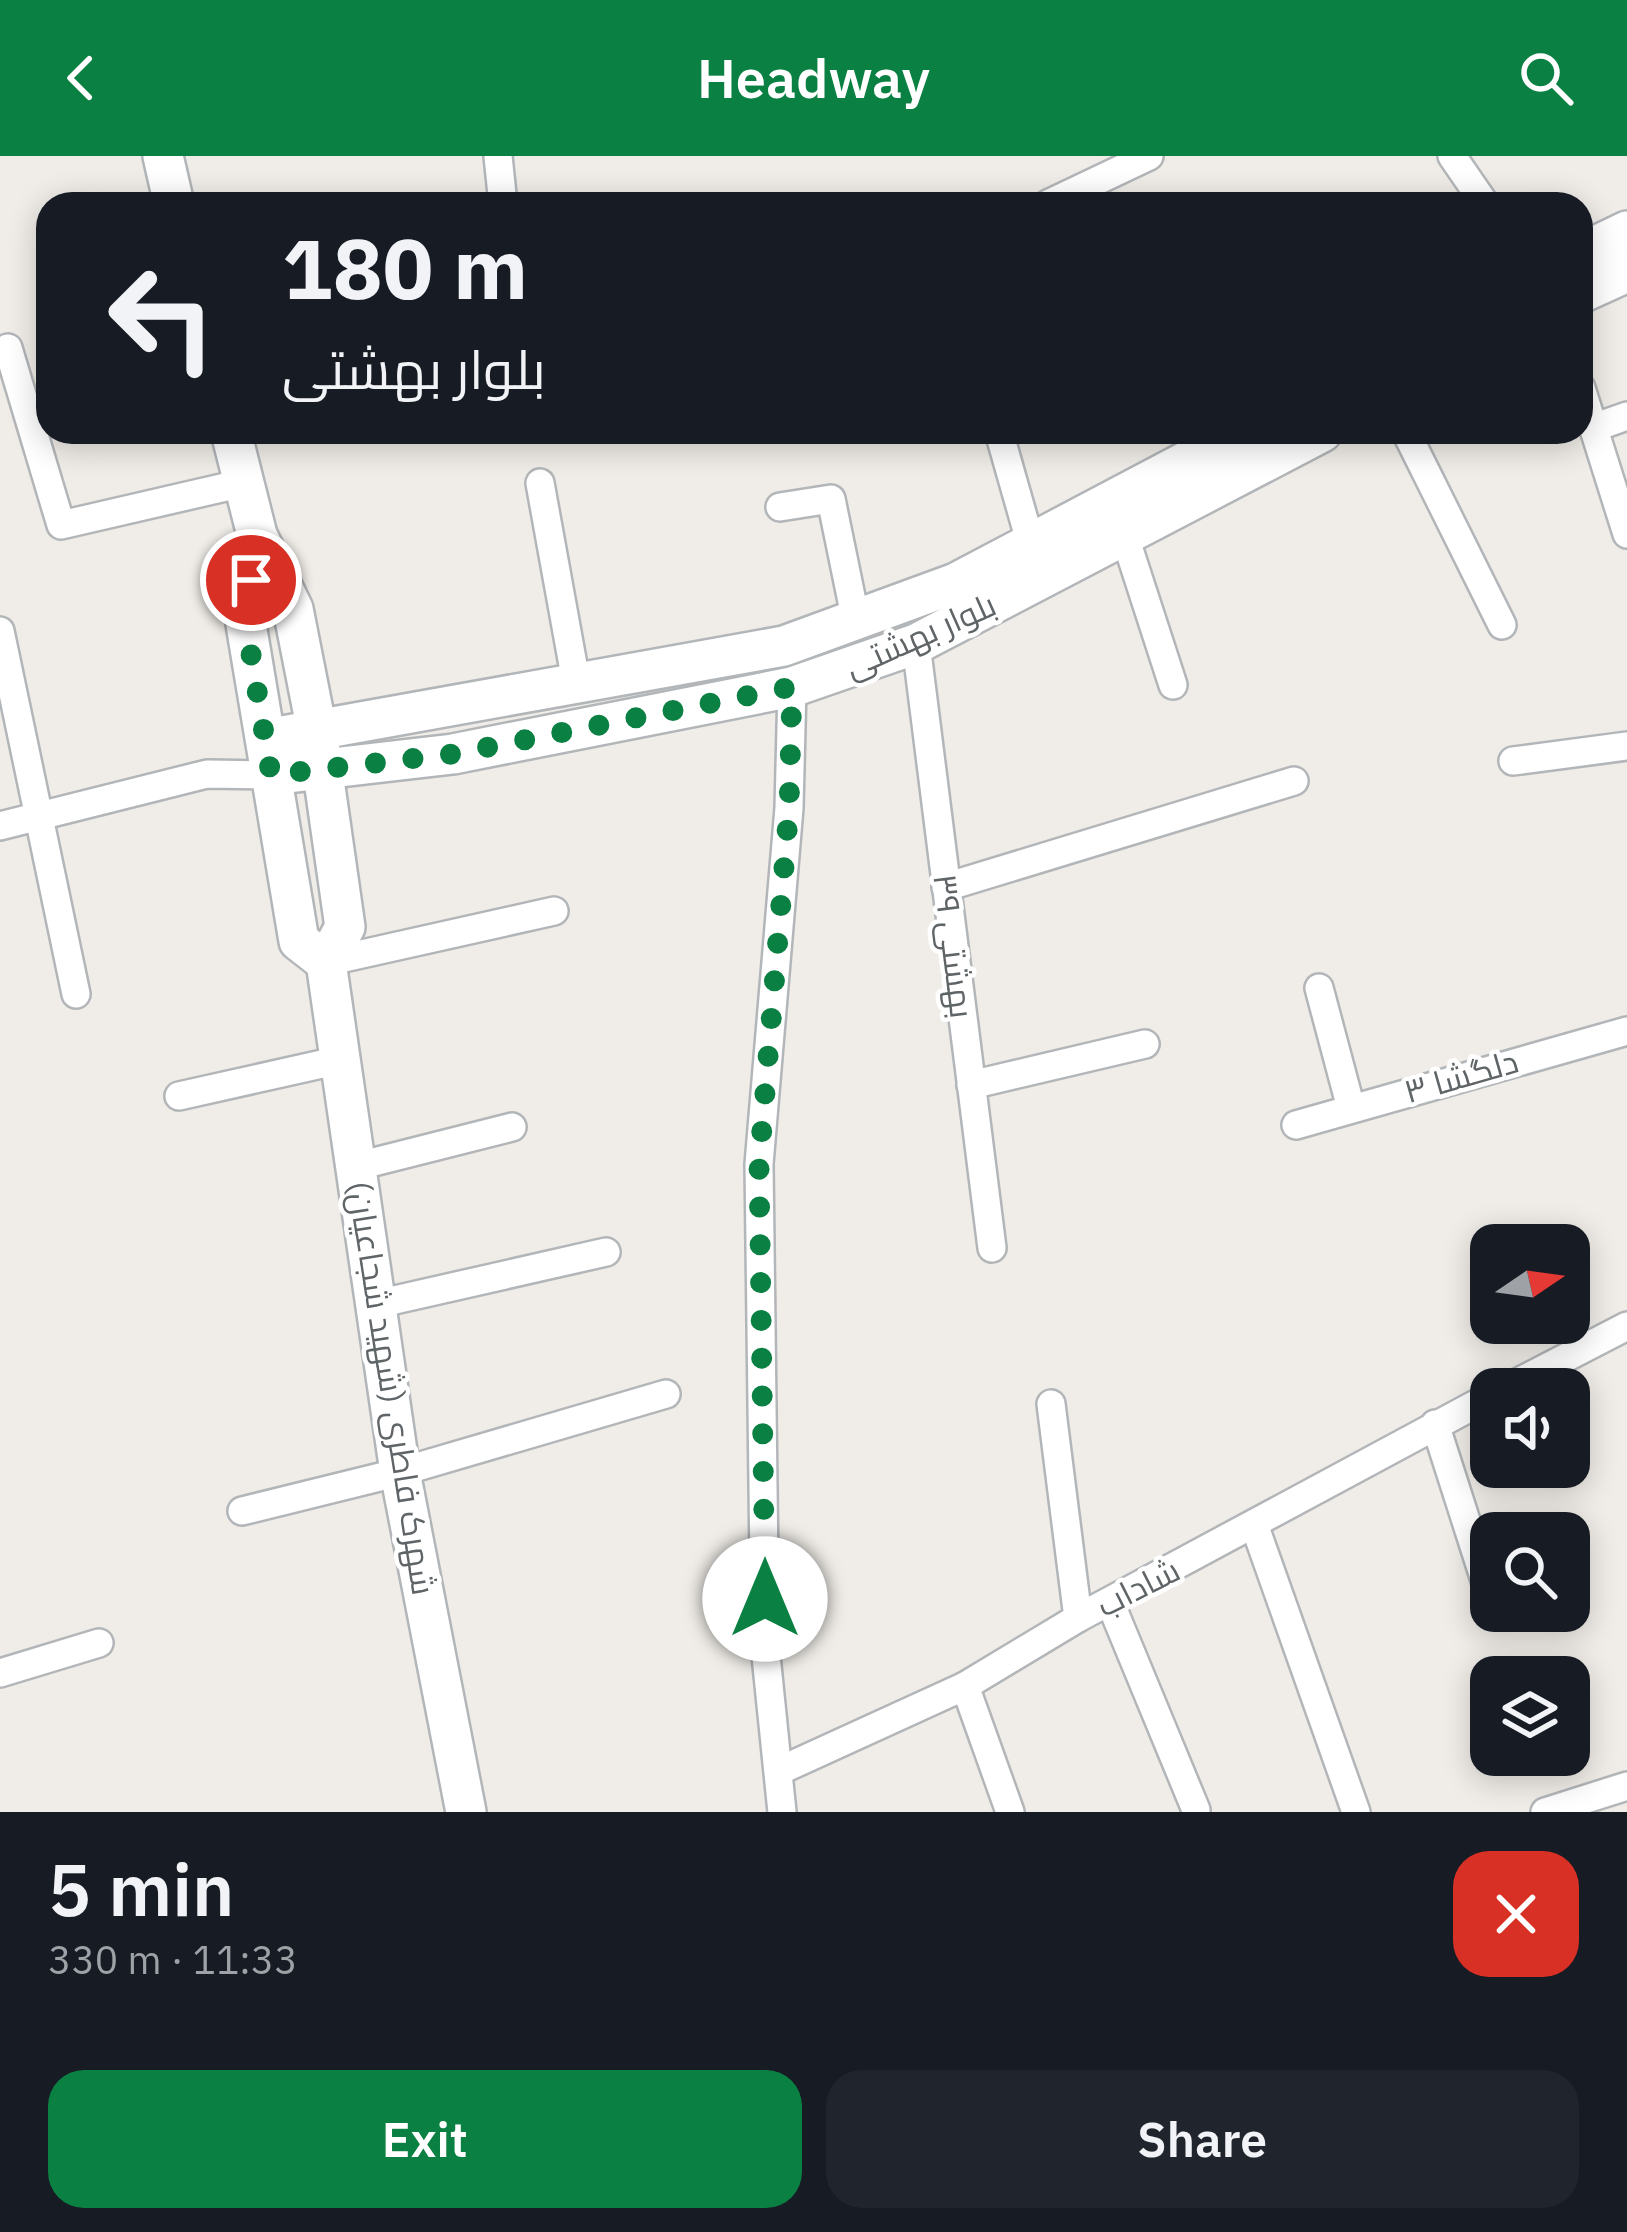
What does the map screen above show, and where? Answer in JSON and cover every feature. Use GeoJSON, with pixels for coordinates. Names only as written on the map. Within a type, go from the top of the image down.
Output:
{"type":"FeatureCollection","features":[{"type":"Feature","properties":{"kind":"main road"},"geometry":{"type":"LineString","coordinates":[[164,156],[172,192]]}},
{"type":"Feature","properties":{"kind":"main road"},"geometry":{"type":"LineString","coordinates":[[1593,247],[1627,231]]}},
{"type":"Feature","properties":{"kind":"main road"},"geometry":{"type":"LineString","coordinates":[[1593,288],[1627,272]]}},
{"type":"Feature","properties":{"kind":"main road","name":"شهرک فاطری (شهید شجاعیان)"},"geometry":{"type":"LineString","coordinates":[[234,444],[257,535],[293,609],[319,750],[345,927],[326,962],[400,1472],[466,1812]]}},
{"type":"Feature","properties":{"kind":"main road","name":"بلوار بهشتی"},"geometry":{"type":"LineString","coordinates":[[268,757],[319,750],[578,687],[784,646],[956,583],[1218,444]]}},
{"type":"Feature","properties":{"kind":"main road","name":"بلوار بهشتی"},"geometry":{"type":"LineString","coordinates":[[319,750],[453,754],[792,687],[916,644],[1299,444]]}},
{"type":"Feature","properties":{"kind":"main road","name":"شهرک فاطری (شهید شجاعیان)"},"geometry":{"type":"LineString","coordinates":[[257,535],[246,624],[299,941],[326,962]]}},
{"type":"Feature","properties":{"kind":"street"},"geometry":{"type":"LineString","coordinates":[[498,156],[502,192]]}},
{"type":"Feature","properties":{"kind":"street"},"geometry":{"type":"LineString","coordinates":[[1073,192],[1149,156]]}},
{"type":"Feature","properties":{"kind":"street"},"geometry":{"type":"LineString","coordinates":[[1451,156],[1476,192]]}},
{"type":"Feature","properties":{"kind":"street"},"geometry":{"type":"LineString","coordinates":[[8,348],[36,442]]}},
{"type":"Feature","properties":{"kind":"street"},"geometry":{"type":"LineString","coordinates":[[1627,416],[1593,428],[1627,534]]}},
{"type":"Feature","properties":{"kind":"street"},"geometry":{"type":"LineString","coordinates":[[37,444],[61,525],[243,483]]}},
{"type":"Feature","properties":{"kind":"street"},"geometry":{"type":"LineString","coordinates":[[1002,444],[1030,541]]}},
{"type":"Feature","properties":{"kind":"street"},"geometry":{"type":"LineString","coordinates":[[1412,444],[1502,625]]}},
{"type":"Feature","properties":{"kind":"street"},"geometry":{"type":"LineString","coordinates":[[540,483],[578,687]]}},
{"type":"Feature","properties":{"kind":"street"},"geometry":{"type":"LineString","coordinates":[[780,506],[831,499],[856,621]]}},
{"type":"Feature","properties":{"kind":"street"},"geometry":{"type":"LineString","coordinates":[[1124,534],[1173,685]]}},
{"type":"Feature","properties":{"kind":"street"},"geometry":{"type":"LineString","coordinates":[[0,632],[35,818],[76,994]]}},
{"type":"Feature","properties":{"kind":"street","name":"بهشتی ۳۹"},"geometry":{"type":"LineString","coordinates":[[916,644],[992,1248]]}},
{"type":"Feature","properties":{"kind":"street"},"geometry":{"type":"LineString","coordinates":[[782,1812],[765,1646],[759,1164],[789,808],[792,687]]}},
{"type":"Feature","properties":{"kind":"street"},"geometry":{"type":"LineString","coordinates":[[1513,761],[1627,746]]}},
{"type":"Feature","properties":{"kind":"street"},"geometry":{"type":"LineString","coordinates":[[0,826],[268,757]]}},
{"type":"Feature","properties":{"kind":"street"},"geometry":{"type":"LineString","coordinates":[[946,887],[1294,781]]}},
{"type":"Feature","properties":{"kind":"street"},"geometry":{"type":"LineString","coordinates":[[326,962],[554,911]]}},
{"type":"Feature","properties":{"kind":"street"},"geometry":{"type":"LineString","coordinates":[[1319,988],[1351,1108]]}},
{"type":"Feature","properties":{"kind":"street","name":"دلگشا ۳"},"geometry":{"type":"LineString","coordinates":[[1296,1125],[1627,1031]]}},
{"type":"Feature","properties":{"kind":"street"},"geometry":{"type":"LineString","coordinates":[[971,1085],[1145,1044]]}},
{"type":"Feature","properties":{"kind":"street"},"geometry":{"type":"LineString","coordinates":[[178,1096],[340,1060]]}},
{"type":"Feature","properties":{"kind":"street"},"geometry":{"type":"LineString","coordinates":[[358,1166],[512,1127]]}},
{"type":"Feature","properties":{"kind":"street"},"geometry":{"type":"LineString","coordinates":[[377,1304],[606,1252]]}},
{"type":"Feature","properties":{"kind":"street"},"geometry":{"type":"LineString","coordinates":[[1546,1368],[1627,1327]]}},
{"type":"Feature","properties":{"kind":"street"},"geometry":{"type":"LineString","coordinates":[[242,1510],[400,1472],[666,1394]]}},
{"type":"Feature","properties":{"kind":"street"},"geometry":{"type":"LineString","coordinates":[[1051,1404],[1078,1618]]}},
{"type":"Feature","properties":{"kind":"street","name":"شاداب"},"geometry":{"type":"LineString","coordinates":[[781,1770],[965,1686],[1078,1618],[1470,1407]]}},
{"type":"Feature","properties":{"kind":"street"},"geometry":{"type":"LineString","coordinates":[[1436,1424],[1470,1532]]}},
{"type":"Feature","properties":{"kind":"street"},"geometry":{"type":"LineString","coordinates":[[1255,1526],[1356,1812]]}},
{"type":"Feature","properties":{"kind":"street"},"geometry":{"type":"LineString","coordinates":[[1110,1602],[1196,1810]]}},
{"type":"Feature","properties":{"kind":"street"},"geometry":{"type":"LineString","coordinates":[[0,1672],[99,1643]]}},
{"type":"Feature","properties":{"kind":"street"},"geometry":{"type":"LineString","coordinates":[[965,1686],[1010,1812]]}},
{"type":"Feature","properties":{"kind":"street"},"geometry":{"type":"LineString","coordinates":[[1545,1812],[1627,1786]]}},
{"type":"Feature","properties":{"kind":"route"},"geometry":{"type":"LineString","coordinates":[[251,580],[246,624],[271,775],[453,754],[792,687],[789,808],[759,1164],[765,1599]]}}]}
